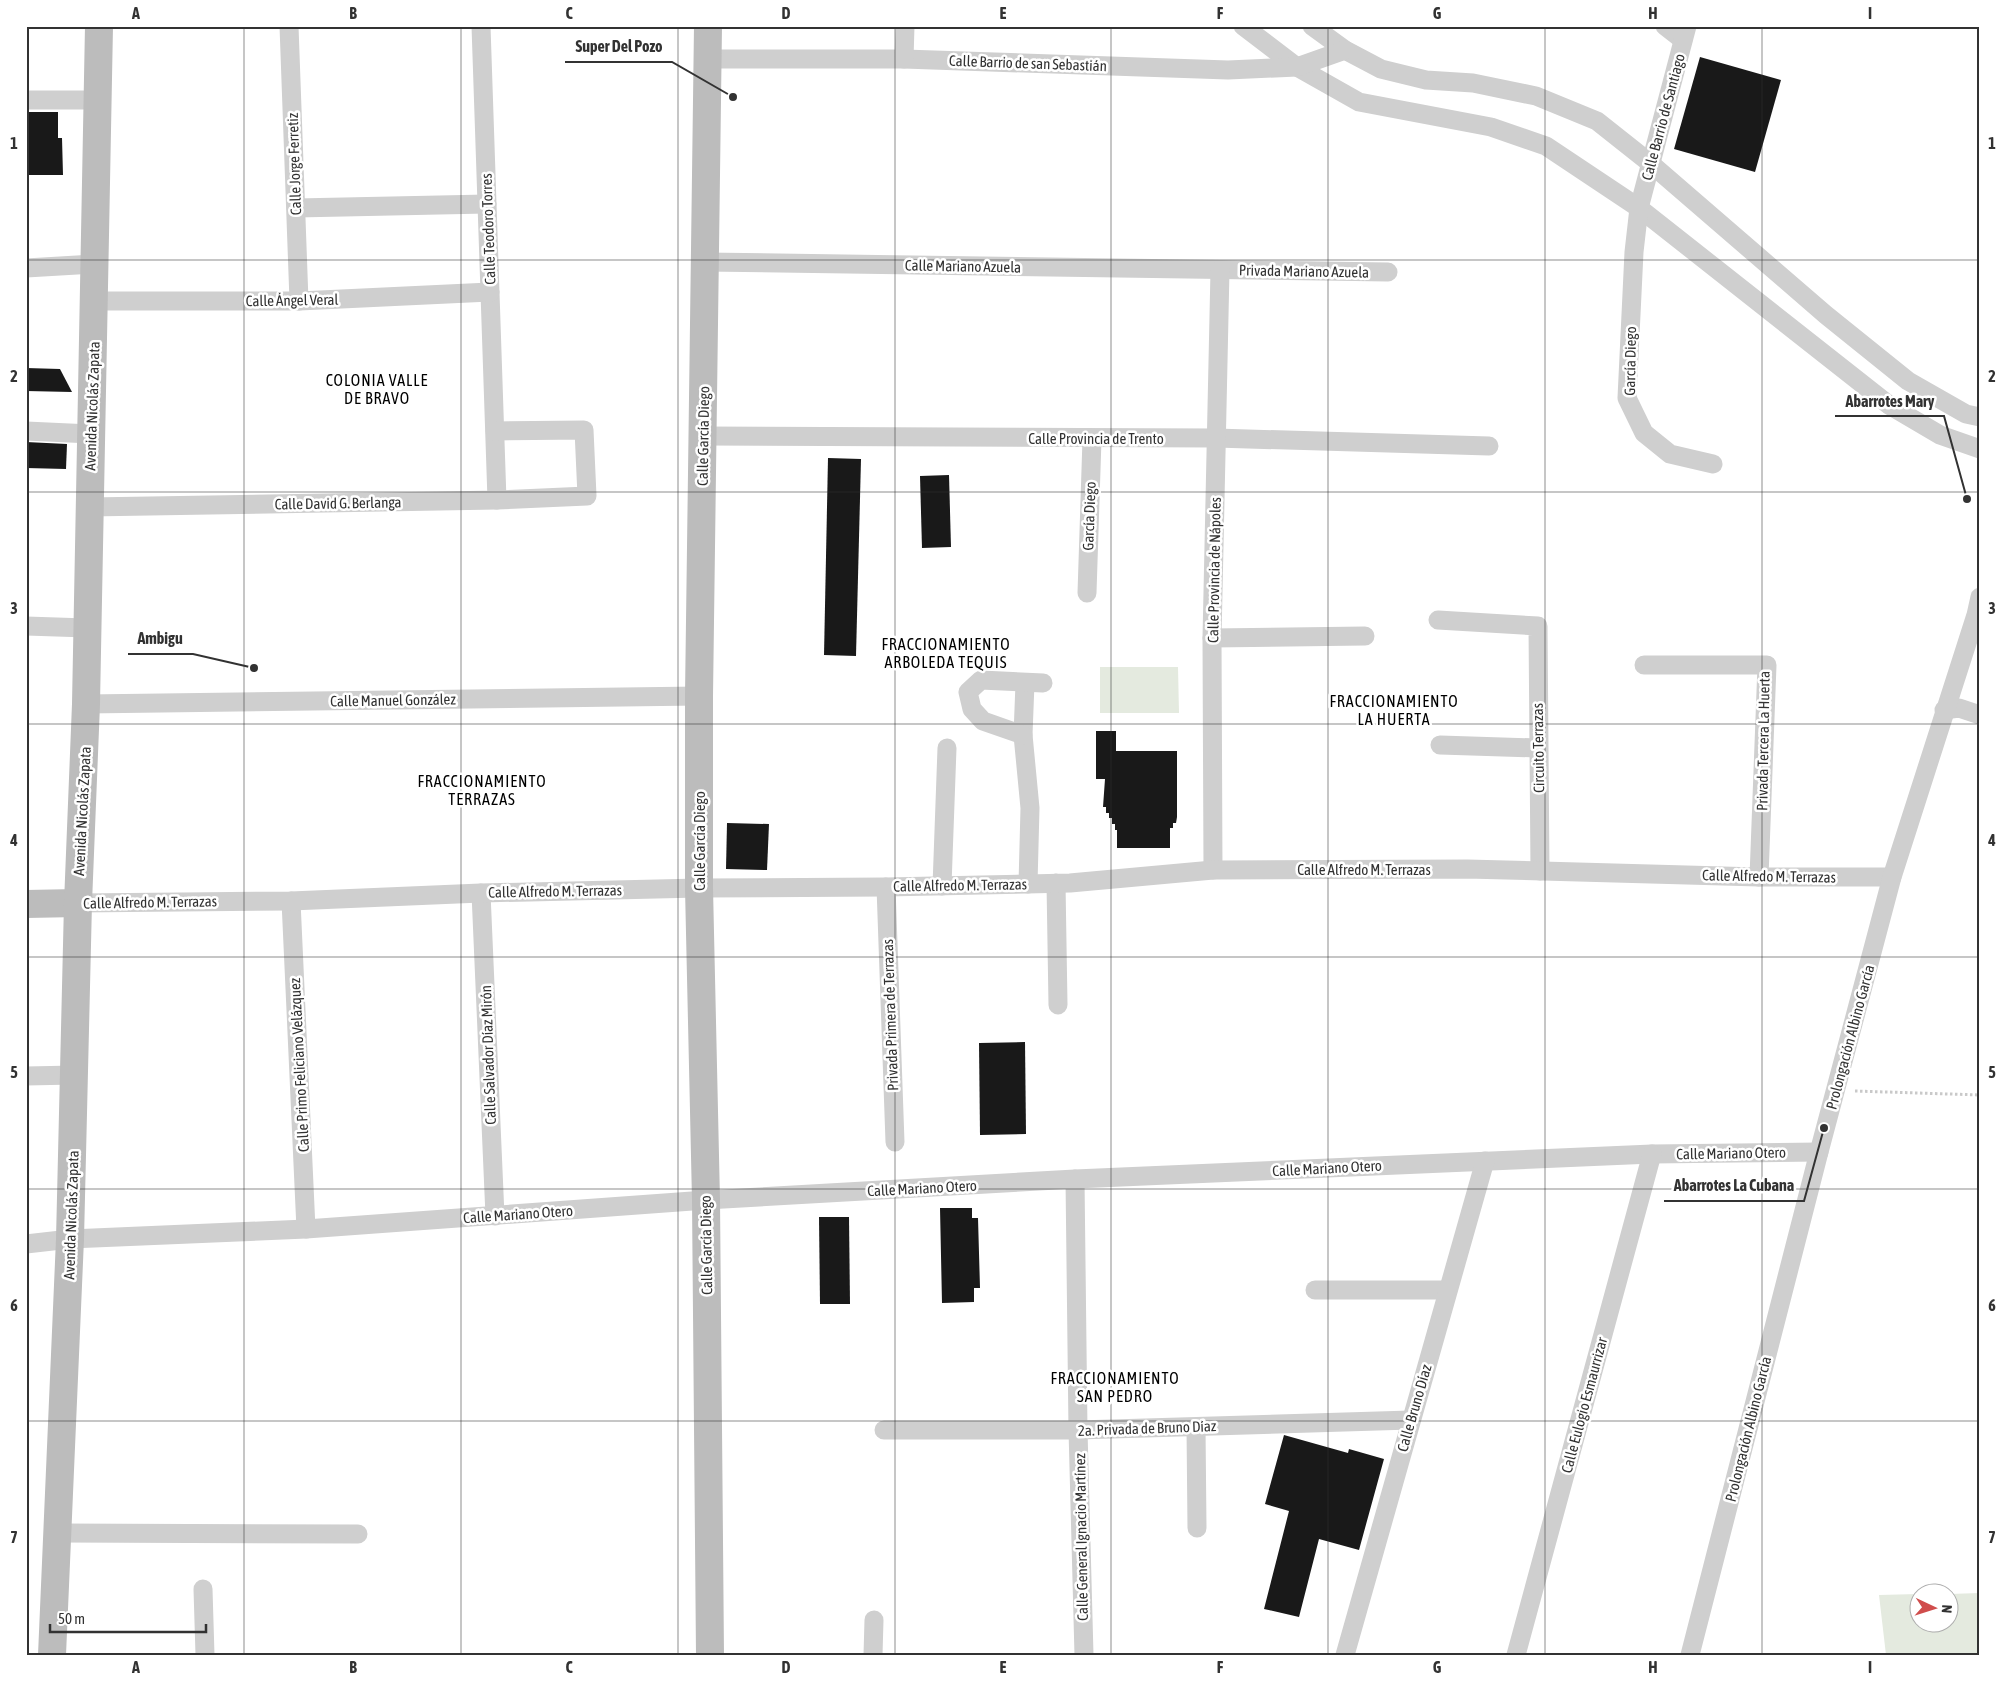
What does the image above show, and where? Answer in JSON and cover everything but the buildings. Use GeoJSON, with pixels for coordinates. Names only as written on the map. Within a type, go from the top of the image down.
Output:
{"type":"FeatureCollection","features":[{"type":"Feature","properties":{"kind":"street","name":"Avenida Nicolás Zapata"},"geometry":{"type":"LineString","coordinates":[[52,1655],[70,1239],[78,903],[86,704],[99,26]]}},
{"type":"Feature","properties":{"kind":"street","name":"Calle Jorge Ferretiz"},"geometry":{"type":"LineString","coordinates":[[288,26],[299,302]]}},
{"type":"Feature","properties":{"kind":"street","name":"Calle Teodoro Torres"},"geometry":{"type":"LineString","coordinates":[[480,26],[497,500]]}},
{"type":"Feature","properties":{"kind":"street","name":"Calle García Diego"},"geometry":{"type":"LineString","coordinates":[[708,26],[699,696],[699,888],[706,1200],[710,1655]]}},
{"type":"Feature","properties":{"kind":"street"},"geometry":{"type":"LineString","coordinates":[[904,59],[905,26]]}},
{"type":"Feature","properties":{"kind":"street"},"geometry":{"type":"LineString","coordinates":[[1243,26],[1297,67],[1359,102],[1491,127],[1546,146],[1639,208],[1889,404],[1940,435],[1980,449]]}},
{"type":"Feature","properties":{"kind":"street"},"geometry":{"type":"LineString","coordinates":[[1312,26],[1345,50],[1381,69],[1426,80],[1473,84],[1536,96],[1597,121],[1650,163],[1826,315],[1908,381],[1966,414],[1980,417]]}},
{"type":"Feature","properties":{"kind":"street"},"geometry":{"type":"LineString","coordinates":[[1665,26],[1685,33]]}},
{"type":"Feature","properties":{"kind":"street","name":"Calle Barrio de Santiago"},"geometry":{"type":"LineString","coordinates":[[1639,208],[1685,33]]}},
{"type":"Feature","properties":{"kind":"street","name":"Calle Barrio de san Sebastián"},"geometry":{"type":"LineString","coordinates":[[708,58],[904,59],[1228,70],[1297,67],[1345,50]]}},
{"type":"Feature","properties":{"kind":"street"},"geometry":{"type":"LineString","coordinates":[[26,100],[98,100]]}},
{"type":"Feature","properties":{"kind":"street"},"geometry":{"type":"LineString","coordinates":[[296,208],[487,204]]}},
{"type":"Feature","properties":{"kind":"street","name":"García Diego"},"geometry":{"type":"LineString","coordinates":[[1639,208],[1634,252],[1627,398],[1644,433],[1670,454],[1713,464]]}},
{"type":"Feature","properties":{"kind":"street","name":"Calle Mariano Azuela"},"geometry":{"type":"LineString","coordinates":[[705,262],[1220,270]]}},
{"type":"Feature","properties":{"kind":"street"},"geometry":{"type":"LineString","coordinates":[[29,264],[94,264]]}},
{"type":"Feature","properties":{"kind":"street","name":"Privada Mariano Azuela"},"geometry":{"type":"LineString","coordinates":[[1220,270],[1388,272]]}},
{"type":"Feature","properties":{"kind":"street","name":"Calle Provincia de Nápoles"},"geometry":{"type":"LineString","coordinates":[[1213,870],[1212,638],[1220,270]]}},
{"type":"Feature","properties":{"kind":"street","name":"Calle Ángel Veral"},"geometry":{"type":"LineString","coordinates":[[95,301],[299,302],[490,292]]}},
{"type":"Feature","properties":{"kind":"street","name":"Calle David G. Berlanga"},"geometry":{"type":"LineString","coordinates":[[89,507],[497,500],[586,496],[584,430],[494,431]]}},
{"type":"Feature","properties":{"kind":"street"},"geometry":{"type":"LineString","coordinates":[[26,431],[91,434]]}},
{"type":"Feature","properties":{"kind":"street","name":"Calle Provincia de Trento"},"geometry":{"type":"LineString","coordinates":[[703,436],[1216,438],[1489,446]]}},
{"type":"Feature","properties":{"kind":"street","name":"García Diego"},"geometry":{"type":"LineString","coordinates":[[1087,594],[1092,439]]}},
{"type":"Feature","properties":{"kind":"street"},"geometry":{"type":"LineString","coordinates":[[1978,606],[1980,639]]}},
{"type":"Feature","properties":{"kind":"street","name":"Prolongación Albino García"},"geometry":{"type":"LineString","coordinates":[[1690,1655],[1819,1152],[1892,877],[1978,606]]}},
{"type":"Feature","properties":{"kind":"street","name":"Circuito Terrazas"},"geometry":{"type":"LineString","coordinates":[[1438,620],[1538,626],[1540,871]]}},
{"type":"Feature","properties":{"kind":"street"},"geometry":{"type":"LineString","coordinates":[[26,626],[87,628]]}},
{"type":"Feature","properties":{"kind":"street"},"geometry":{"type":"LineString","coordinates":[[1212,638],[1365,636]]}},
{"type":"Feature","properties":{"kind":"street","name":"Privada Tercera La Huerta"},"geometry":{"type":"LineString","coordinates":[[1644,665],[1766,665],[1759,877]]}},
{"type":"Feature","properties":{"kind":"street"},"geometry":{"type":"LineString","coordinates":[[1023,735],[982,721],[972,709],[968,692],[981,680],[1034,683],[1023,735],[1030,808],[1028,884]]}},
{"type":"Feature","properties":{"kind":"street","name":"Calle Manuel González"},"geometry":{"type":"LineString","coordinates":[[86,704],[699,696]]}},
{"type":"Feature","properties":{"kind":"street"},"geometry":{"type":"LineString","coordinates":[[1944,710],[1960,708],[1980,715]]}},
{"type":"Feature","properties":{"kind":"street"},"geometry":{"type":"LineString","coordinates":[[1440,745],[1538,748]]}},
{"type":"Feature","properties":{"kind":"street"},"geometry":{"type":"LineString","coordinates":[[942,886],[947,748]]}},
{"type":"Feature","properties":{"kind":"street","name":"Calle Alfredo M. Terrazas"},"geometry":{"type":"LineString","coordinates":[[26,904],[291,901],[481,893],[699,888],[1028,884],[1213,870],[1467,869],[1759,877],[1892,877]]}},
{"type":"Feature","properties":{"kind":"street"},"geometry":{"type":"LineString","coordinates":[[1056,883],[1058,1005]]}},
{"type":"Feature","properties":{"kind":"street","name":"Privada Primera de Terrazas"},"geometry":{"type":"LineString","coordinates":[[886,887],[895,1142]]}},
{"type":"Feature","properties":{"kind":"street","name":"Calle Salvador Díaz Mirón"},"geometry":{"type":"LineString","coordinates":[[481,893],[494,1216]]}},
{"type":"Feature","properties":{"kind":"street","name":"Calle Primo Feliciano Velázquez"},"geometry":{"type":"LineString","coordinates":[[291,901],[306,1229]]}},
{"type":"Feature","properties":{"kind":"street"},"geometry":{"type":"LineString","coordinates":[[26,1076],[74,1076]]}},
{"type":"Feature","properties":{"kind":"street","name":"Calle Mariano Otero"},"geometry":{"type":"LineString","coordinates":[[26,1244],[70,1239],[306,1229],[706,1200],[1075,1179],[1652,1154],[1819,1152]]}},
{"type":"Feature","properties":{"kind":"street","name":"Calle Eulogio Esmaurrizar"},"geometry":{"type":"LineString","coordinates":[[1516,1655],[1652,1154]]}},
{"type":"Feature","properties":{"kind":"street","name":"Calle Bruno Díaz"},"geometry":{"type":"LineString","coordinates":[[1345,1655],[1485,1161]]}},
{"type":"Feature","properties":{"kind":"street","name":"Calle General Ignacio Martínez"},"geometry":{"type":"LineString","coordinates":[[1075,1179],[1078,1430],[1084,1655]]}},
{"type":"Feature","properties":{"kind":"street"},"geometry":{"type":"LineString","coordinates":[[1315,1290],[1448,1290]]}},
{"type":"Feature","properties":{"kind":"street","name":"2a. Privada de Bruno Díaz"},"geometry":{"type":"LineString","coordinates":[[884,1430],[1078,1430],[1411,1420]]}},
{"type":"Feature","properties":{"kind":"street"},"geometry":{"type":"LineString","coordinates":[[1196,1427],[1197,1528]]}},
{"type":"Feature","properties":{"kind":"street"},"geometry":{"type":"LineString","coordinates":[[58,1533],[358,1534]]}},
{"type":"Feature","properties":{"kind":"street"},"geometry":{"type":"LineString","coordinates":[[203,1589],[205,1655]]}},
{"type":"Feature","properties":{"kind":"street"},"geometry":{"type":"LineString","coordinates":[[873,1655],[874,1620]]}},
{"type":"Feature","properties":{"kind":"path"},"geometry":{"type":"LineString","coordinates":[[1836,1090],[1980,1095]]}},
{"type":"Feature","properties":{"kind":"shaded area"},"geometry":{"type":"Polygon","coordinates":[[[1100,667],[1178,667],[1179,713],[1100,713],[1100,667]]]}},
{"type":"Feature","properties":{"kind":"shaded area"},"geometry":{"type":"Polygon","coordinates":[[[1980,1593],[1980,1655],[1886,1655],[1879,1595],[1908,1594],[1908,1634],[1958,1634],[1958,1594],[1980,1593]]]}},
{"type":"Feature","properties":{"kind":"place","name":"Super Del Pozo"},"geometry":{"type":"Point","coordinates":[733,97]}},
{"type":"Feature","properties":{"kind":"place","name":"Abarrotes Mary"},"geometry":{"type":"Point","coordinates":[1967,499]}},
{"type":"Feature","properties":{"kind":"place","name":"Ambigu"},"geometry":{"type":"Point","coordinates":[254,668]}},
{"type":"Feature","properties":{"kind":"place","name":"Abarrotes La Cubana"},"geometry":{"type":"Point","coordinates":[1824,1128]}},
{"type":"Feature","properties":{"kind":"district","name":"COLONIA VALLE DE BRAVO"},"geometry":{"type":"Point","coordinates":[377,389]}},
{"type":"Feature","properties":{"kind":"district","name":"FRACCIONAMIENTO ARBOLEDA TEQUIS"},"geometry":{"type":"Point","coordinates":[946,653]}},
{"type":"Feature","properties":{"kind":"district","name":"FRACCIONAMIENTO LA HUERTA"},"geometry":{"type":"Point","coordinates":[1394,710]}},
{"type":"Feature","properties":{"kind":"district","name":"FRACCIONAMIENTO TERRAZAS"},"geometry":{"type":"Point","coordinates":[482,790]}},
{"type":"Feature","properties":{"kind":"district","name":"FRACCIONAMIENTO SAN PEDRO"},"geometry":{"type":"Point","coordinates":[1115,1387]}}]}
